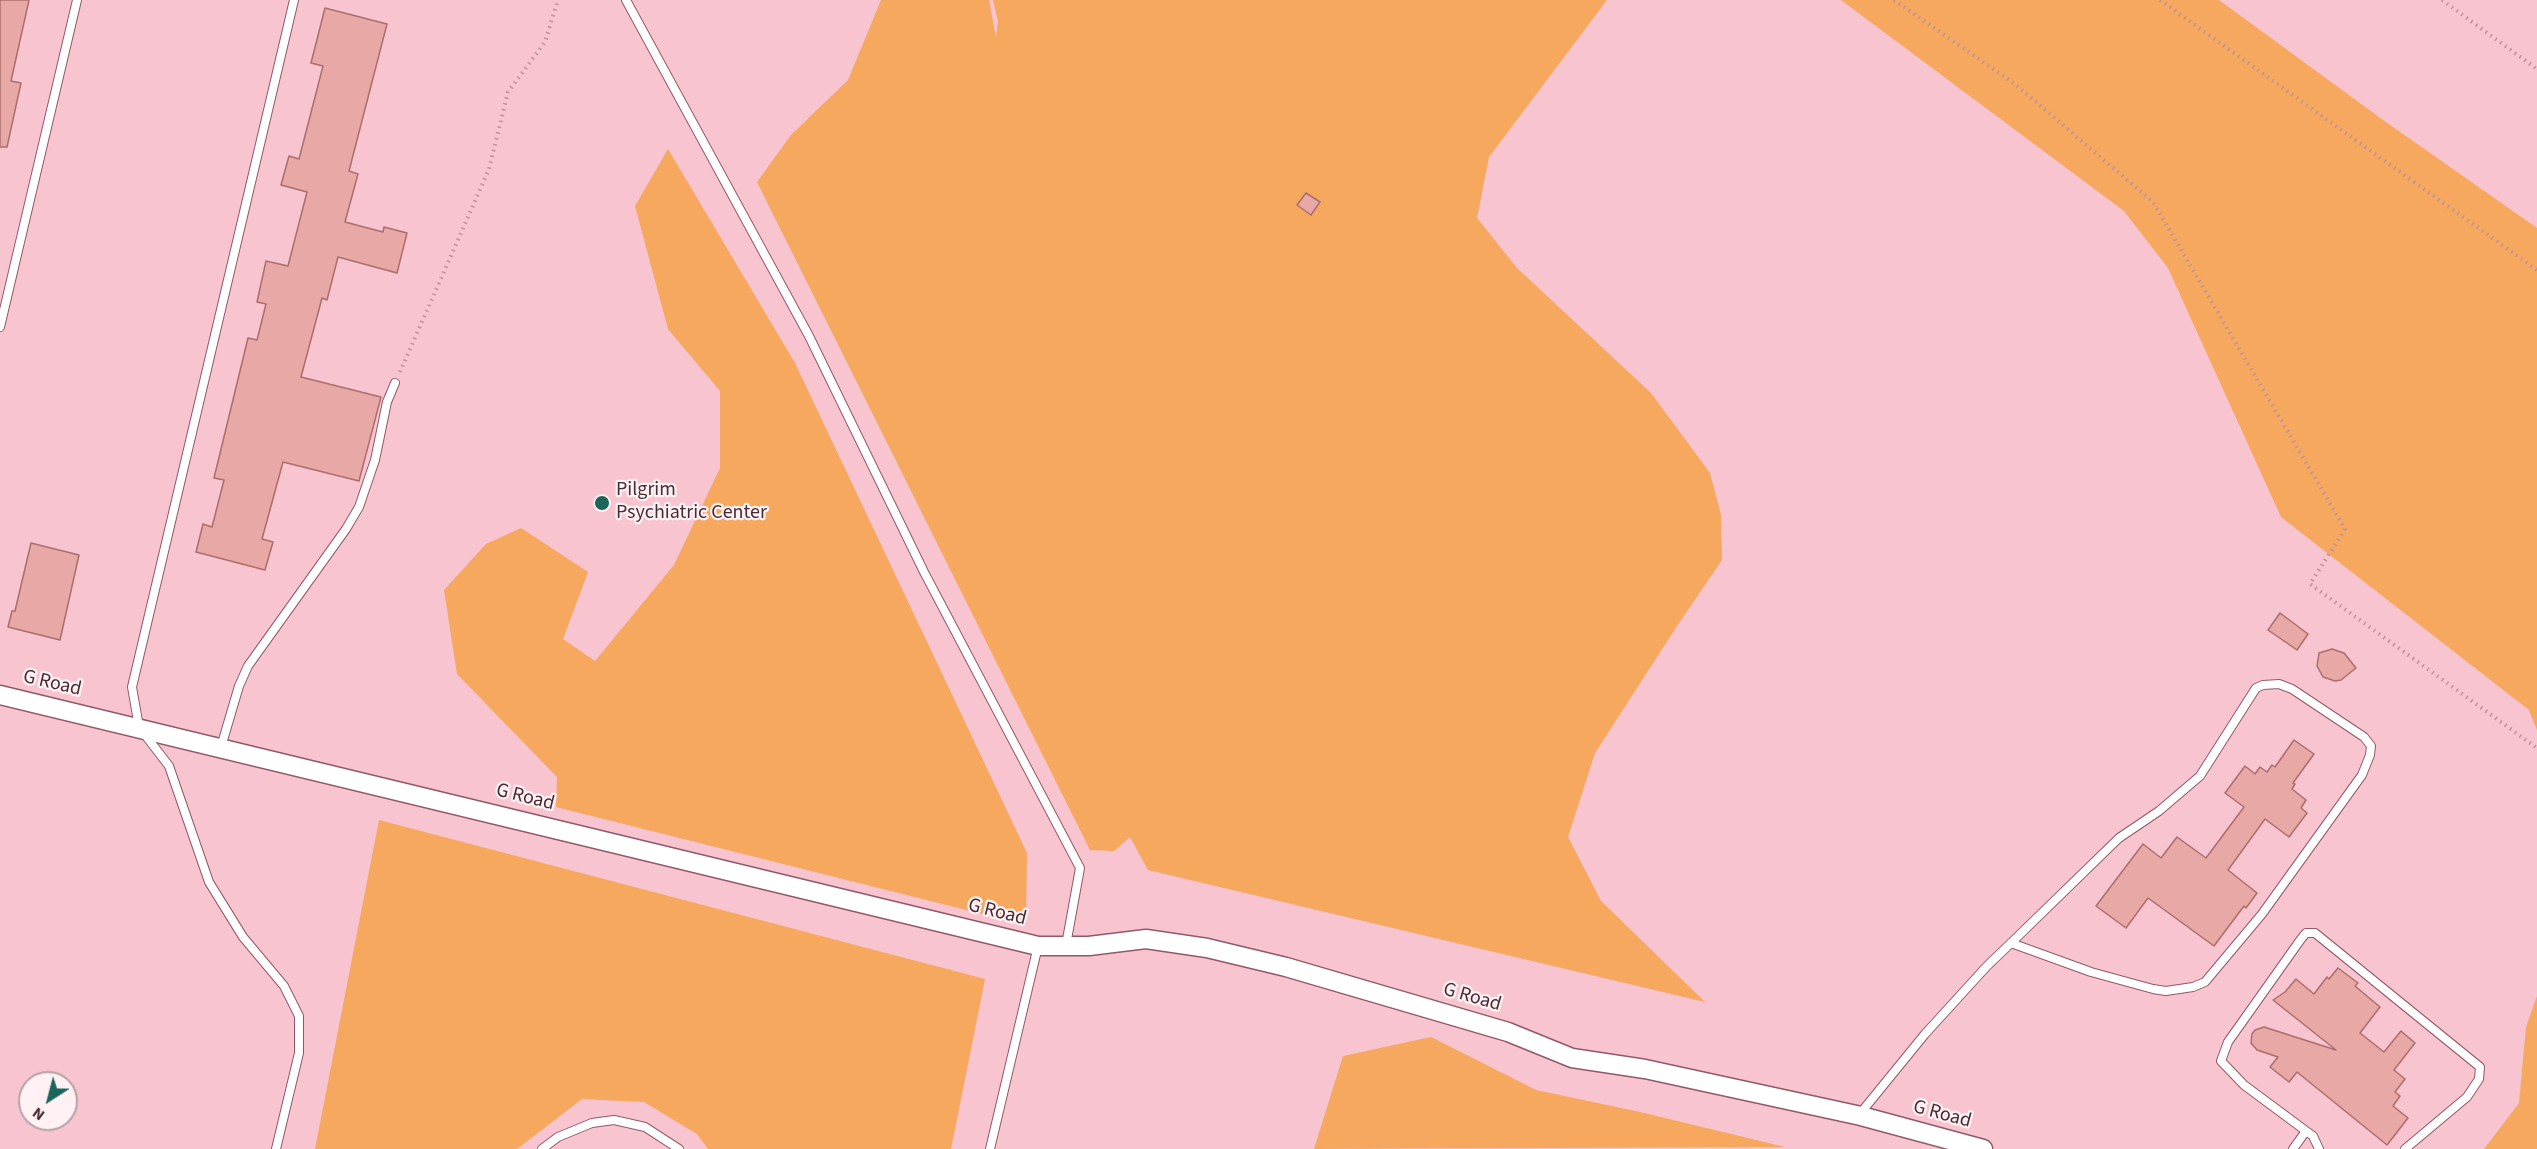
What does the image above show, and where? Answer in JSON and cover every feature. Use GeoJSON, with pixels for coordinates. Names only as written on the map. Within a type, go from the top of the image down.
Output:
{"type":"FeatureCollection","features":[{"type":"Feature","properties":{"kind":"street","name":"G Road"},"geometry":{"type":"LineString","coordinates":[[0,695],[1038,946],[1089,946],[1146,939],[1208,948],[1286,967],[1508,1032],[1572,1058],[1645,1069],[1858,1116],[1983,1149]]}},
{"type":"Feature","properties":{"kind":"lane"},"geometry":{"type":"LineString","coordinates":[[0,327],[77,0]]}},
{"type":"Feature","properties":{"kind":"lane"},"geometry":{"type":"LineString","coordinates":[[276,1149],[299,1053],[299,1016],[284,986],[243,937],[209,882],[169,766],[139,727],[132,687],[294,0]]}},
{"type":"Feature","properties":{"kind":"lane"},"geometry":{"type":"LineString","coordinates":[[626,0],[809,336],[924,572],[1080,868],[1065,946]]}},
{"type":"Feature","properties":{"kind":"lane"},"geometry":{"type":"LineString","coordinates":[[221,747],[239,686],[248,666],[346,529],[359,507],[375,460],[387,402],[395,383]]}},
{"type":"Feature","properties":{"kind":"lane"},"geometry":{"type":"LineString","coordinates":[[1858,1116],[1925,1034],[2011,943],[2119,838],[2159,811],[2200,776],[2256,688],[2279,684],[2292,688],[2364,737],[2371,746],[2362,776],[2262,914],[2205,982],[2193,987],[2166,992],[2091,972],[2011,943]]}},
{"type":"Feature","properties":{"kind":"lane"},"geometry":{"type":"LineString","coordinates":[[2319,1149],[2313,1136],[2244,1085],[2221,1061],[2228,1042],[2306,933],[2315,933],[2480,1067],[2479,1079],[2467,1097],[2404,1149]]}},
{"type":"Feature","properties":{"kind":"lane"},"geometry":{"type":"LineString","coordinates":[[990,1149],[1038,946]]}},
{"type":"Feature","properties":{"kind":"lane"},"geometry":{"type":"LineString","coordinates":[[542,1149],[558,1137],[592,1123],[614,1120],[645,1127],[679,1149]]}},
{"type":"Feature","properties":{"kind":"lane"},"geometry":{"type":"LineString","coordinates":[[2293,1149],[2306,1131]]}},
{"type":"Feature","properties":{"kind":"path"},"geometry":{"type":"LineString","coordinates":[[395,383],[489,169],[508,92],[545,42],[558,0]]}},
{"type":"Feature","properties":{"kind":"path"},"geometry":{"type":"LineString","coordinates":[[1894,0],[2015,84],[2153,202],[2345,529],[2310,584],[2537,748]]}},
{"type":"Feature","properties":{"kind":"path"},"geometry":{"type":"LineString","coordinates":[[2160,0],[2537,270]]}},
{"type":"Feature","properties":{"kind":"path"},"geometry":{"type":"LineString","coordinates":[[2442,0],[2537,69]]}},
{"type":"Feature","properties":{"kind":"shaded area"},"geometry":{"type":"Polygon","coordinates":[[[881,0],[989,0],[996,37],[998,21],[993,0],[1607,0],[1489,157],[1477,218],[1517,268],[1651,393],[1710,473],[1721,515],[1722,560],[1595,753],[1568,837],[1601,901],[1705,1002],[1148,870],[1130,837],[1114,851],[1090,850],[757,182],[791,135],[848,80],[881,0]]]}},
{"type":"Feature","properties":{"kind":"shaded area"},"geometry":{"type":"Polygon","coordinates":[[[1841,0],[2219,0],[2383,120],[2537,228],[2537,730],[2529,710],[2281,517],[2168,268],[2124,211],[1841,0]]]}},
{"type":"Feature","properties":{"kind":"shaded area"},"geometry":{"type":"Polygon","coordinates":[[[668,149],[795,363],[1027,853],[1026,925],[556,807],[557,777],[457,674],[444,590],[486,544],[521,528],[588,572],[563,639],[595,661],[674,565],[720,468],[720,391],[668,329],[635,206],[668,149]]]}},
{"type":"Feature","properties":{"kind":"shaded area"},"geometry":{"type":"Polygon","coordinates":[[[379,820],[985,979],[951,1149],[708,1149],[697,1134],[644,1102],[582,1099],[517,1149],[315,1149],[379,820]]]}},
{"type":"Feature","properties":{"kind":"shaded area"},"geometry":{"type":"Polygon","coordinates":[[[2537,996],[2537,1149],[2484,1149],[2519,1103],[2526,1027],[2537,996]]]}},
{"type":"Feature","properties":{"kind":"shaded area"},"geometry":{"type":"Polygon","coordinates":[[[1431,1037],[1536,1090],[1785,1147],[1314,1149],[1343,1056],[1431,1037]]]}},
{"type":"Feature","properties":{"kind":"building"},"geometry":{"type":"Polygon","coordinates":[[[0,0],[29,0],[11,81],[21,83],[7,147],[0,147],[0,0]]]}},
{"type":"Feature","properties":{"kind":"building"},"geometry":{"type":"Polygon","coordinates":[[[325,8],[387,24],[349,171],[358,174],[345,222],[383,232],[384,227],[407,233],[397,273],[338,257],[327,300],[322,298],[301,377],[381,397],[359,481],[283,462],[262,539],[273,542],[265,570],[196,552],[203,524],[212,527],[224,480],[214,478],[248,338],[257,340],[266,304],[257,302],[266,261],[288,266],[307,192],[281,185],[289,156],[299,159],[323,66],[311,63],[325,8]]]}},
{"type":"Feature","properties":{"kind":"building"},"geometry":{"type":"Polygon","coordinates":[[[1306,193],[1320,202],[1311,215],[1297,205],[1306,193]]]}},
{"type":"Feature","properties":{"kind":"building"},"geometry":{"type":"Polygon","coordinates":[[[31,543],[79,555],[60,640],[8,627],[12,611],[15,611],[31,543]]]}},
{"type":"Feature","properties":{"kind":"building"},"geometry":{"type":"Polygon","coordinates":[[[2280,613],[2308,634],[2297,650],[2268,630],[2280,613]]]}},
{"type":"Feature","properties":{"kind":"building"},"geometry":{"type":"Polygon","coordinates":[[[2332,649],[2344,653],[2356,668],[2341,680],[2335,681],[2323,677],[2317,666],[2319,653],[2332,649]]]}},
{"type":"Feature","properties":{"kind":"building"},"geometry":{"type":"Polygon","coordinates":[[[2294,740],[2314,754],[2293,783],[2295,784],[2292,789],[2306,800],[2301,808],[2307,813],[2289,837],[2265,819],[2228,870],[2257,893],[2246,908],[2244,906],[2214,946],[2148,898],[2126,928],[2096,906],[2143,844],[2161,858],[2177,837],[2206,858],[2244,807],[2225,793],[2245,766],[2255,774],[2260,767],[2267,772],[2272,765],[2275,767],[2294,740]]]}},
{"type":"Feature","properties":{"kind":"building"},"geometry":{"type":"Polygon","coordinates":[[[2338,968],[2358,983],[2355,986],[2380,1007],[2360,1033],[2384,1052],[2401,1031],[2415,1043],[2394,1070],[2405,1079],[2395,1092],[2400,1096],[2393,1106],[2408,1118],[2387,1145],[2297,1072],[2289,1082],[2270,1067],[2278,1057],[2257,1050],[2251,1043],[2255,1030],[2264,1027],[2336,1050],[2273,1000],[2285,992],[2296,979],[2314,994],[2327,977],[2329,979],[2338,968]]]}},
{"type":"Feature","properties":{"kind":"place","name":"Pilgrim Psychiatric Center"},"geometry":{"type":"Point","coordinates":[602,503]}}]}
